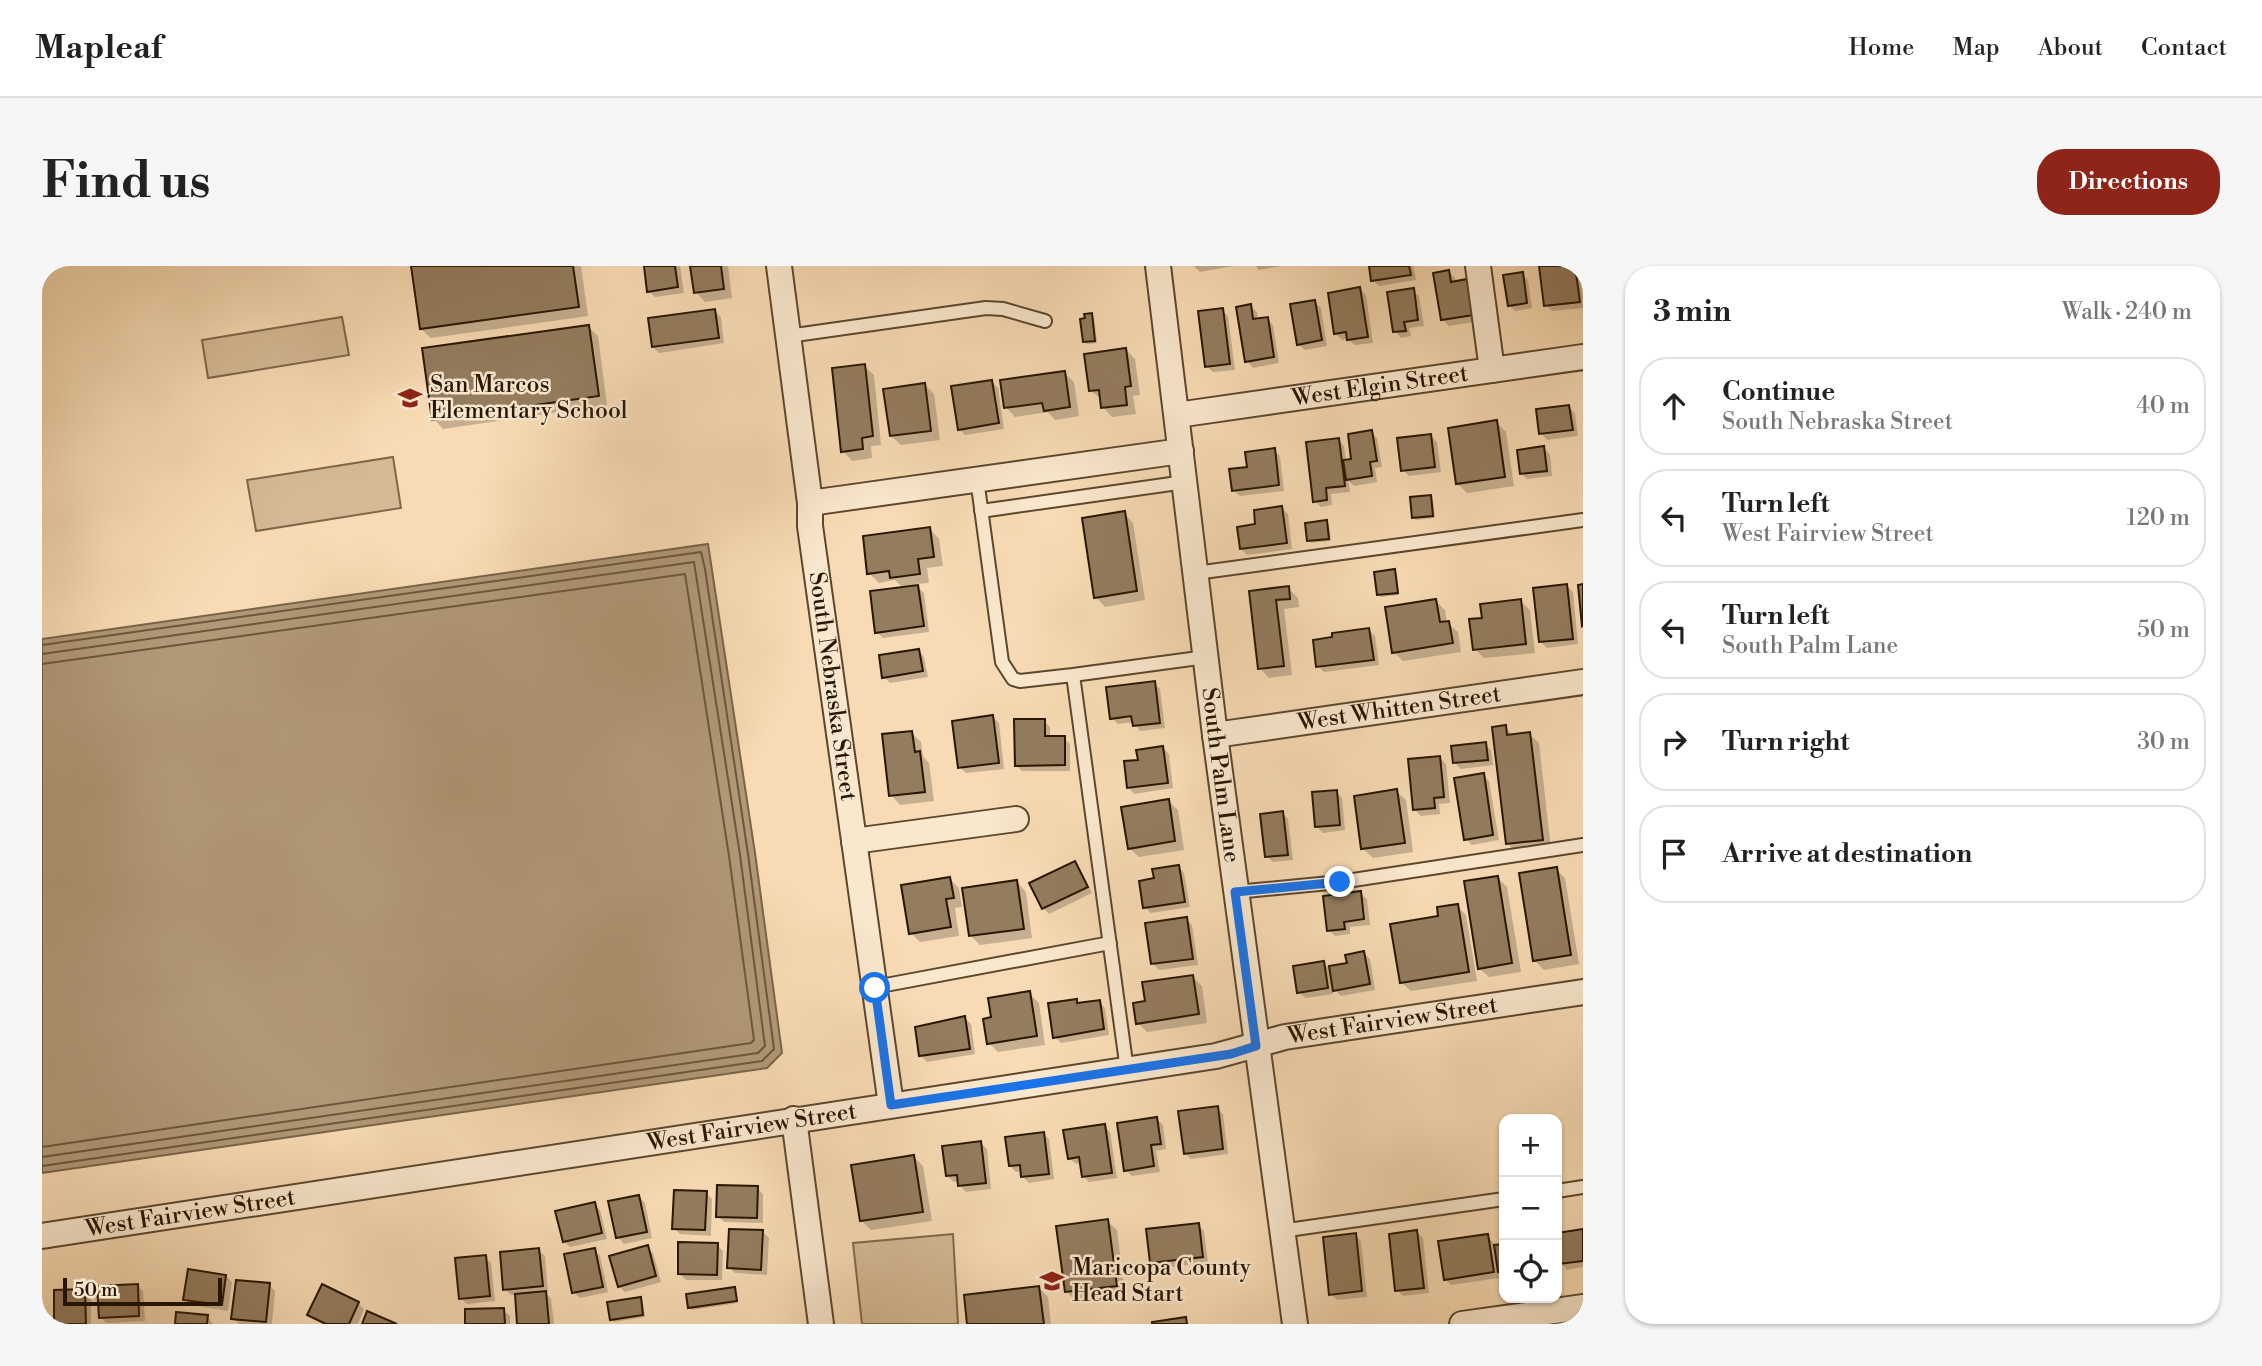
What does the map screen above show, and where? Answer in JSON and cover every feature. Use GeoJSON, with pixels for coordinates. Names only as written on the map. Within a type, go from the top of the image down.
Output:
{"type":"FeatureCollection","features":[{"type":"Feature","properties":{"kind":"street","name":"South Nebraska Street"},"geometry":{"type":"LineString","coordinates":[[779,266],[810,503],[810,526],[891,1105]]}},
{"type":"Feature","properties":{"kind":"street","name":"South Palm Lane"},"geometry":{"type":"LineString","coordinates":[[1158,266],[1235,892],[1295,1324]]}},
{"type":"Feature","properties":{"kind":"street"},"geometry":{"type":"LineString","coordinates":[[1478,266],[1492,370]]}},
{"type":"Feature","properties":{"kind":"street","name":"West Elgin Street"},"geometry":{"type":"LineString","coordinates":[[1177,415],[1583,357]]}},
{"type":"Feature","properties":{"kind":"street"},"geometry":{"type":"LineString","coordinates":[[810,503],[1181,451]]}},
{"type":"Feature","properties":{"kind":"street","name":"West Whitten Street"},"geometry":{"type":"LineString","coordinates":[[1215,735],[1583,682]]}},
{"type":"Feature","properties":{"kind":"street"},"geometry":{"type":"LineString","coordinates":[[855,841],[1016,819]]}},
{"type":"Feature","properties":{"kind":"street","name":"West Fairview Street"},"geometry":{"type":"LineString","coordinates":[[42,1236],[1224,1055],[1285,1037],[1583,992]]}},
{"type":"Feature","properties":{"kind":"street"},"geometry":{"type":"LineString","coordinates":[[794,1119],[821,1324]]}},
{"type":"Feature","properties":{"kind":"street"},"geometry":{"type":"LineString","coordinates":[[1462,1324],[1583,1307]]}},
{"type":"Feature","properties":{"kind":"lane"},"geometry":{"type":"LineString","coordinates":[[788,336],[986,308],[1003,309],[1045,321]]}},
{"type":"Feature","properties":{"kind":"lane"},"geometry":{"type":"LineString","coordinates":[[977,480],[1002,662],[1013,679],[1020,681],[1073,675],[1206,657]]}},
{"type":"Feature","properties":{"kind":"lane"},"geometry":{"type":"LineString","coordinates":[[981,511],[1185,482]]}},
{"type":"Feature","properties":{"kind":"lane"},"geometry":{"type":"LineString","coordinates":[[1196,573],[1583,520]]}},
{"type":"Feature","properties":{"kind":"lane"},"geometry":{"type":"LineString","coordinates":[[1073,675],[1127,1070]]}},
{"type":"Feature","properties":{"kind":"lane"},"geometry":{"type":"LineString","coordinates":[[1235,892],[1340,882],[1583,845]]}},
{"type":"Feature","properties":{"kind":"lane"},"geometry":{"type":"LineString","coordinates":[[875,988],[1110,943]]}},
{"type":"Feature","properties":{"kind":"lane"},"geometry":{"type":"LineString","coordinates":[[1562,1190],[1583,1187]]}},
{"type":"Feature","properties":{"kind":"lane"},"geometry":{"type":"LineString","coordinates":[[1281,1231],[1499,1200]]}},
{"type":"Feature","properties":{"kind":"shaded area"},"geometry":{"type":"Polygon","coordinates":[[[342,317],[349,355],[208,378],[202,340],[342,317]]]}},
{"type":"Feature","properties":{"kind":"shaded area"},"geometry":{"type":"Polygon","coordinates":[[[393,457],[401,508],[256,531],[247,480],[393,457]]]}},
{"type":"Feature","properties":{"kind":"shaded area"},"geometry":{"type":"Polygon","coordinates":[[[953,1234],[958,1324],[862,1324],[853,1243],[953,1234]]]}},
{"type":"Feature","properties":{"kind":"water"},"geometry":{"type":"Polygon","coordinates":[[[708,544],[782,1053],[767,1068],[42,1173],[42,639],[708,544]]]}},
{"type":"Feature","properties":{"kind":"building"},"geometry":{"type":"Polygon","coordinates":[[[411,266],[573,266],[579,307],[420,329],[411,266]]]}},
{"type":"Feature","properties":{"kind":"building"},"geometry":{"type":"Polygon","coordinates":[[[644,266],[675,266],[678,287],[647,292],[644,266]]]}},
{"type":"Feature","properties":{"kind":"building"},"geometry":{"type":"Polygon","coordinates":[[[690,266],[721,266],[724,289],[694,293],[690,266]]]}},
{"type":"Feature","properties":{"kind":"building"},"geometry":{"type":"Polygon","coordinates":[[[1369,266],[1409,266],[1411,275],[1371,281],[1369,266]]]}},
{"type":"Feature","properties":{"kind":"building"},"geometry":{"type":"Polygon","coordinates":[[[1539,266],[1575,266],[1580,302],[1544,306],[1539,266]]]}},
{"type":"Feature","properties":{"kind":"building"},"geometry":{"type":"Polygon","coordinates":[[[1449,270],[1451,282],[1467,279],[1474,315],[1441,320],[1433,273],[1449,270]]]}},
{"type":"Feature","properties":{"kind":"building"},"geometry":{"type":"Polygon","coordinates":[[[1523,272],[1527,303],[1508,306],[1503,275],[1523,272]]]}},
{"type":"Feature","properties":{"kind":"building"},"geometry":{"type":"Polygon","coordinates":[[[1360,287],[1368,337],[1347,340],[1346,332],[1334,334],[1328,293],[1360,287]]]}},
{"type":"Feature","properties":{"kind":"building"},"geometry":{"type":"Polygon","coordinates":[[[1414,288],[1418,320],[1404,322],[1406,331],[1393,332],[1387,292],[1414,288]]]}},
{"type":"Feature","properties":{"kind":"building"},"geometry":{"type":"Polygon","coordinates":[[[1315,300],[1322,340],[1297,345],[1290,304],[1315,300]]]}},
{"type":"Feature","properties":{"kind":"building"},"geometry":{"type":"Polygon","coordinates":[[[1251,304],[1253,319],[1268,317],[1274,357],[1245,362],[1236,307],[1251,304]]]}},
{"type":"Feature","properties":{"kind":"building"},"geometry":{"type":"Polygon","coordinates":[[[1223,308],[1230,364],[1205,367],[1198,311],[1223,308]]]}},
{"type":"Feature","properties":{"kind":"building"},"geometry":{"type":"Polygon","coordinates":[[[715,309],[719,338],[652,347],[648,318],[715,309]]]}},
{"type":"Feature","properties":{"kind":"building"},"geometry":{"type":"Polygon","coordinates":[[[1092,313],[1095,341],[1083,342],[1080,319],[1085,318],[1084,314],[1092,313]]]}},
{"type":"Feature","properties":{"kind":"building"},"geometry":{"type":"Polygon","coordinates":[[[589,325],[599,396],[432,420],[422,348],[589,325]]]}},
{"type":"Feature","properties":{"kind":"building"},"geometry":{"type":"Polygon","coordinates":[[[1126,348],[1131,386],[1125,387],[1127,405],[1101,408],[1099,390],[1089,391],[1084,354],[1126,348]]]}},
{"type":"Feature","properties":{"kind":"building"},"geometry":{"type":"Polygon","coordinates":[[[865,364],[873,436],[862,438],[863,449],[841,452],[832,368],[865,364]]]}},
{"type":"Feature","properties":{"kind":"building"},"geometry":{"type":"Polygon","coordinates":[[[1065,371],[1070,407],[1044,411],[1042,403],[1004,408],[1000,380],[1065,371]]]}},
{"type":"Feature","properties":{"kind":"building"},"geometry":{"type":"Polygon","coordinates":[[[992,380],[999,423],[958,430],[951,386],[992,380]]]}},
{"type":"Feature","properties":{"kind":"building"},"geometry":{"type":"Polygon","coordinates":[[[925,383],[931,431],[890,436],[883,389],[925,383]]]}},
{"type":"Feature","properties":{"kind":"building"},"geometry":{"type":"Polygon","coordinates":[[[1569,405],[1573,430],[1539,434],[1536,409],[1569,405]]]}},
{"type":"Feature","properties":{"kind":"building"},"geometry":{"type":"Polygon","coordinates":[[[1497,420],[1505,477],[1456,484],[1448,428],[1497,420]]]}},
{"type":"Feature","properties":{"kind":"building"},"geometry":{"type":"Polygon","coordinates":[[[1372,430],[1377,461],[1370,462],[1372,476],[1346,480],[1343,460],[1351,459],[1348,434],[1372,430]]]}},
{"type":"Feature","properties":{"kind":"building"},"geometry":{"type":"Polygon","coordinates":[[[1431,434],[1435,467],[1401,471],[1397,438],[1431,434]]]}},
{"type":"Feature","properties":{"kind":"building"},"geometry":{"type":"Polygon","coordinates":[[[1339,438],[1345,486],[1326,488],[1327,500],[1313,502],[1306,442],[1339,438]]]}},
{"type":"Feature","properties":{"kind":"building"},"geometry":{"type":"Polygon","coordinates":[[[1544,446],[1547,471],[1520,474],[1517,450],[1544,446]]]}},
{"type":"Feature","properties":{"kind":"building"},"geometry":{"type":"Polygon","coordinates":[[[1275,448],[1279,485],[1232,491],[1229,469],[1247,467],[1245,452],[1275,448]]]}},
{"type":"Feature","properties":{"kind":"building"},"geometry":{"type":"Polygon","coordinates":[[[1431,495],[1433,516],[1412,518],[1410,497],[1431,495]]]}},
{"type":"Feature","properties":{"kind":"building"},"geometry":{"type":"Polygon","coordinates":[[[1282,506],[1287,543],[1240,549],[1237,527],[1255,524],[1254,510],[1282,506]]]}},
{"type":"Feature","properties":{"kind":"building"},"geometry":{"type":"Polygon","coordinates":[[[1125,511],[1137,591],[1094,598],[1082,518],[1125,511]]]}},
{"type":"Feature","properties":{"kind":"building"},"geometry":{"type":"Polygon","coordinates":[[[1327,520],[1329,539],[1307,541],[1305,523],[1327,520]]]}},
{"type":"Feature","properties":{"kind":"building"},"geometry":{"type":"Polygon","coordinates":[[[930,527],[934,557],[918,559],[920,574],[890,578],[889,571],[867,574],[863,536],[930,527]]]}},
{"type":"Feature","properties":{"kind":"building"},"geometry":{"type":"Polygon","coordinates":[[[1395,569],[1398,593],[1377,595],[1374,572],[1395,569]]]}},
{"type":"Feature","properties":{"kind":"building"},"geometry":{"type":"Polygon","coordinates":[[[1567,584],[1573,639],[1539,642],[1533,588],[1567,584]]]}},
{"type":"Feature","properties":{"kind":"building"},"geometry":{"type":"Polygon","coordinates":[[[1583,584],[1583,625],[1582,626],[1578,585],[1583,584]]]}},
{"type":"Feature","properties":{"kind":"building"},"geometry":{"type":"Polygon","coordinates":[[[918,585],[924,626],[875,633],[870,591],[918,585]]]}},
{"type":"Feature","properties":{"kind":"building"},"geometry":{"type":"Polygon","coordinates":[[[1289,586],[1290,599],[1276,600],[1284,666],[1258,669],[1249,591],[1289,586]]]}},
{"type":"Feature","properties":{"kind":"building"},"geometry":{"type":"Polygon","coordinates":[[[1436,599],[1440,622],[1449,621],[1453,643],[1392,653],[1385,607],[1436,599]]]}},
{"type":"Feature","properties":{"kind":"building"},"geometry":{"type":"Polygon","coordinates":[[[1521,599],[1526,644],[1473,650],[1469,619],[1482,618],[1480,604],[1521,599]]]}},
{"type":"Feature","properties":{"kind":"building"},"geometry":{"type":"Polygon","coordinates":[[[1369,628],[1374,660],[1316,667],[1313,640],[1332,637],[1332,633],[1369,628]]]}},
{"type":"Feature","properties":{"kind":"building"},"geometry":{"type":"Polygon","coordinates":[[[919,649],[923,671],[882,678],[879,655],[919,649]]]}},
{"type":"Feature","properties":{"kind":"building"},"geometry":{"type":"Polygon","coordinates":[[[1155,681],[1160,723],[1133,726],[1131,716],[1110,719],[1106,687],[1155,681]]]}},
{"type":"Feature","properties":{"kind":"building"},"geometry":{"type":"Polygon","coordinates":[[[993,715],[999,763],[958,768],[952,721],[993,715]]]}},
{"type":"Feature","properties":{"kind":"building"},"geometry":{"type":"Polygon","coordinates":[[[1014,719],[1045,719],[1045,736],[1065,736],[1065,765],[1015,766],[1014,719]]]}},
{"type":"Feature","properties":{"kind":"building"},"geometry":{"type":"Polygon","coordinates":[[[1506,725],[1507,735],[1530,732],[1543,840],[1506,844],[1492,727],[1506,725]]]}},
{"type":"Feature","properties":{"kind":"building"},"geometry":{"type":"Polygon","coordinates":[[[912,731],[915,752],[920,751],[925,792],[889,796],[882,734],[912,731]]]}},
{"type":"Feature","properties":{"kind":"building"},"geometry":{"type":"Polygon","coordinates":[[[1486,742],[1488,760],[1453,763],[1451,746],[1486,742]]]}},
{"type":"Feature","properties":{"kind":"building"},"geometry":{"type":"Polygon","coordinates":[[[1163,746],[1168,783],[1127,788],[1124,761],[1138,760],[1136,750],[1163,746]]]}},
{"type":"Feature","properties":{"kind":"building"},"geometry":{"type":"Polygon","coordinates":[[[1440,756],[1444,797],[1434,798],[1435,808],[1413,810],[1408,759],[1440,756]]]}},
{"type":"Feature","properties":{"kind":"building"},"geometry":{"type":"Polygon","coordinates":[[[1484,773],[1493,835],[1464,840],[1454,778],[1484,773]]]}},
{"type":"Feature","properties":{"kind":"building"},"geometry":{"type":"Polygon","coordinates":[[[1397,789],[1405,843],[1361,849],[1354,796],[1397,789]]]}},
{"type":"Feature","properties":{"kind":"building"},"geometry":{"type":"Polygon","coordinates":[[[1337,790],[1340,825],[1315,827],[1312,792],[1337,790]]]}},
{"type":"Feature","properties":{"kind":"building"},"geometry":{"type":"Polygon","coordinates":[[[1169,799],[1175,841],[1128,849],[1121,807],[1169,799]]]}},
{"type":"Feature","properties":{"kind":"building"},"geometry":{"type":"Polygon","coordinates":[[[1283,811],[1288,855],[1265,857],[1260,814],[1283,811]]]}},
{"type":"Feature","properties":{"kind":"building"},"geometry":{"type":"Polygon","coordinates":[[[1075,861],[1088,887],[1042,909],[1029,883],[1075,861]]]}},
{"type":"Feature","properties":{"kind":"building"},"geometry":{"type":"Polygon","coordinates":[[[1179,865],[1185,902],[1143,908],[1139,881],[1154,878],[1152,869],[1179,865]]]}},
{"type":"Feature","properties":{"kind":"building"},"geometry":{"type":"Polygon","coordinates":[[[1557,867],[1571,955],[1533,961],[1519,873],[1557,867]]]}},
{"type":"Feature","properties":{"kind":"building"},"geometry":{"type":"Polygon","coordinates":[[[1498,876],[1512,963],[1478,969],[1464,881],[1498,876]]]}},
{"type":"Feature","properties":{"kind":"building"},"geometry":{"type":"Polygon","coordinates":[[[950,877],[954,898],[946,899],[951,927],[909,934],[901,885],[950,877]]]}},
{"type":"Feature","properties":{"kind":"building"},"geometry":{"type":"Polygon","coordinates":[[[1017,880],[1024,929],[969,936],[962,888],[1017,880]]]}},
{"type":"Feature","properties":{"kind":"building"},"geometry":{"type":"Polygon","coordinates":[[[1361,891],[1364,919],[1344,922],[1345,929],[1327,931],[1323,896],[1361,891]]]}},
{"type":"Feature","properties":{"kind":"building"},"geometry":{"type":"Polygon","coordinates":[[[1458,904],[1469,972],[1400,983],[1390,924],[1438,916],[1437,907],[1458,904]]]}},
{"type":"Feature","properties":{"kind":"building"},"geometry":{"type":"Polygon","coordinates":[[[1187,917],[1193,959],[1151,964],[1145,923],[1187,917]]]}},
{"type":"Feature","properties":{"kind":"building"},"geometry":{"type":"Polygon","coordinates":[[[1364,951],[1370,984],[1333,991],[1329,966],[1347,963],[1345,955],[1364,951]]]}},
{"type":"Feature","properties":{"kind":"building"},"geometry":{"type":"Polygon","coordinates":[[[1324,961],[1328,988],[1297,993],[1293,966],[1324,961]]]}},
{"type":"Feature","properties":{"kind":"building"},"geometry":{"type":"Polygon","coordinates":[[[1193,975],[1199,1014],[1136,1024],[1133,1003],[1145,1001],[1142,982],[1193,975]]]}},
{"type":"Feature","properties":{"kind":"building"},"geometry":{"type":"Polygon","coordinates":[[[1030,991],[1037,1036],[987,1044],[983,1019],[991,1017],[988,998],[1030,991]]]}},
{"type":"Feature","properties":{"kind":"building"},"geometry":{"type":"Polygon","coordinates":[[[1077,999],[1077,1003],[1100,1000],[1104,1029],[1053,1038],[1048,1003],[1077,999]]]}},
{"type":"Feature","properties":{"kind":"building"},"geometry":{"type":"Polygon","coordinates":[[[965,1016],[970,1049],[919,1056],[915,1027],[965,1016]]]}},
{"type":"Feature","properties":{"kind":"building"},"geometry":{"type":"Polygon","coordinates":[[[1218,1106],[1223,1149],[1184,1154],[1178,1111],[1218,1106]]]}},
{"type":"Feature","properties":{"kind":"building"},"geometry":{"type":"Polygon","coordinates":[[[1157,1117],[1161,1144],[1151,1145],[1154,1166],[1124,1171],[1117,1123],[1157,1117]]]}},
{"type":"Feature","properties":{"kind":"building"},"geometry":{"type":"Polygon","coordinates":[[[1105,1124],[1112,1173],[1082,1177],[1079,1157],[1068,1159],[1063,1130],[1105,1124]]]}},
{"type":"Feature","properties":{"kind":"building"},"geometry":{"type":"Polygon","coordinates":[[[1044,1132],[1049,1174],[1021,1177],[1020,1165],[1009,1166],[1005,1137],[1044,1132]]]}},
{"type":"Feature","properties":{"kind":"building"},"geometry":{"type":"Polygon","coordinates":[[[981,1141],[986,1183],[958,1186],[957,1175],[946,1176],[942,1146],[981,1141]]]}},
{"type":"Feature","properties":{"kind":"building"},"geometry":{"type":"Polygon","coordinates":[[[914,1155],[923,1212],[860,1221],[851,1165],[914,1155]]]}},
{"type":"Feature","properties":{"kind":"building"},"geometry":{"type":"Polygon","coordinates":[[[717,1185],[758,1186],[757,1218],[716,1217],[717,1185]]]}},
{"type":"Feature","properties":{"kind":"building"},"geometry":{"type":"Polygon","coordinates":[[[674,1190],[707,1191],[705,1230],[672,1229],[674,1190]]]}},
{"type":"Feature","properties":{"kind":"building"},"geometry":{"type":"Polygon","coordinates":[[[639,1195],[647,1232],[616,1238],[608,1201],[639,1195]]]}},
{"type":"Feature","properties":{"kind":"building"},"geometry":{"type":"Polygon","coordinates":[[[595,1202],[602,1233],[563,1242],[555,1211],[595,1202]]]}},
{"type":"Feature","properties":{"kind":"building"},"geometry":{"type":"Polygon","coordinates":[[[1108,1219],[1117,1286],[1065,1292],[1056,1226],[1108,1219]]]}},
{"type":"Feature","properties":{"kind":"building"},"geometry":{"type":"Polygon","coordinates":[[[1199,1223],[1203,1257],[1150,1263],[1146,1229],[1199,1223]]]}},
{"type":"Feature","properties":{"kind":"building"},"geometry":{"type":"Polygon","coordinates":[[[729,1229],[763,1230],[761,1270],[727,1268],[729,1229]]]}},
{"type":"Feature","properties":{"kind":"building"},"geometry":{"type":"Polygon","coordinates":[[[1583,1229],[1583,1261],[1562,1264],[1562,1232],[1583,1229]]]}},
{"type":"Feature","properties":{"kind":"building"},"geometry":{"type":"Polygon","coordinates":[[[1417,1230],[1424,1288],[1395,1291],[1389,1234],[1417,1230]]]}},
{"type":"Feature","properties":{"kind":"building"},"geometry":{"type":"Polygon","coordinates":[[[1356,1233],[1362,1291],[1329,1295],[1323,1237],[1356,1233]]]}},
{"type":"Feature","properties":{"kind":"building"},"geometry":{"type":"Polygon","coordinates":[[[1488,1234],[1494,1272],[1444,1280],[1438,1241],[1488,1234]]]}},
{"type":"Feature","properties":{"kind":"building"},"geometry":{"type":"Polygon","coordinates":[[[678,1242],[718,1243],[717,1275],[678,1274],[678,1242]]]}},
{"type":"Feature","properties":{"kind":"building"},"geometry":{"type":"Polygon","coordinates":[[[1499,1244],[1499,1272],[1498,1272],[1494,1245],[1499,1244]]]}},
{"type":"Feature","properties":{"kind":"building"},"geometry":{"type":"Polygon","coordinates":[[[648,1245],[656,1276],[618,1287],[609,1256],[648,1245]]]}},
{"type":"Feature","properties":{"kind":"building"},"geometry":{"type":"Polygon","coordinates":[[[539,1248],[543,1286],[503,1290],[500,1252],[539,1248]]]}},
{"type":"Feature","properties":{"kind":"building"},"geometry":{"type":"Polygon","coordinates":[[[595,1248],[603,1287],[572,1293],[564,1254],[595,1248]]]}},
{"type":"Feature","properties":{"kind":"building"},"geometry":{"type":"Polygon","coordinates":[[[486,1255],[490,1296],[459,1299],[455,1258],[486,1255]]]}},
{"type":"Feature","properties":{"kind":"building"},"geometry":{"type":"Polygon","coordinates":[[[188,1269],[226,1275],[222,1305],[183,1300],[188,1269]]]}},
{"type":"Feature","properties":{"kind":"building"},"geometry":{"type":"Polygon","coordinates":[[[236,1280],[270,1283],[266,1322],[231,1319],[236,1280]]]}},
{"type":"Feature","properties":{"kind":"building"},"geometry":{"type":"Polygon","coordinates":[[[138,1284],[139,1316],[99,1318],[97,1286],[138,1284]]]}},
{"type":"Feature","properties":{"kind":"building"},"geometry":{"type":"Polygon","coordinates":[[[322,1284],[359,1302],[349,1324],[326,1324],[307,1315],[322,1284]]]}},
{"type":"Feature","properties":{"kind":"building"},"geometry":{"type":"Polygon","coordinates":[[[1039,1286],[1044,1324],[967,1324],[964,1295],[1039,1286]]]}},
{"type":"Feature","properties":{"kind":"building"},"geometry":{"type":"Polygon","coordinates":[[[735,1287],[737,1301],[688,1308],[686,1294],[735,1287]]]}},
{"type":"Feature","properties":{"kind":"building"},"geometry":{"type":"Polygon","coordinates":[[[85,1289],[86,1324],[54,1324],[54,1290],[85,1289]]]}},
{"type":"Feature","properties":{"kind":"building"},"geometry":{"type":"Polygon","coordinates":[[[546,1291],[549,1324],[517,1324],[515,1294],[546,1291]]]}},
{"type":"Feature","properties":{"kind":"building"},"geometry":{"type":"Polygon","coordinates":[[[641,1297],[643,1315],[610,1320],[607,1302],[641,1297]]]}},
{"type":"Feature","properties":{"kind":"building"},"geometry":{"type":"Polygon","coordinates":[[[504,1308],[505,1324],[465,1324],[465,1309],[504,1308]]]}},
{"type":"Feature","properties":{"kind":"building"},"geometry":{"type":"Polygon","coordinates":[[[367,1311],[397,1324],[362,1324],[367,1311]]]}},
{"type":"Feature","properties":{"kind":"building"},"geometry":{"type":"Polygon","coordinates":[[[176,1312],[208,1315],[207,1324],[175,1324],[176,1312]]]}},
{"type":"Feature","properties":{"kind":"building"},"geometry":{"type":"Polygon","coordinates":[[[1186,1317],[1187,1324],[1152,1324],[1152,1322],[1186,1317]]]}},
{"type":"Feature","properties":{"kind":"place","name":"San Marcos Elementary School"},"geometry":{"type":"Point","coordinates":[410,398]}},
{"type":"Feature","properties":{"kind":"place","name":"Maricopa County Head Start"},"geometry":{"type":"Point","coordinates":[1052,1281]}},
{"type":"Feature","properties":{"kind":"route"},"geometry":{"type":"LineString","coordinates":[[875,988],[891,1105],[1231,1054],[1256,1046],[1235,892],[1340,882]]}}]}
